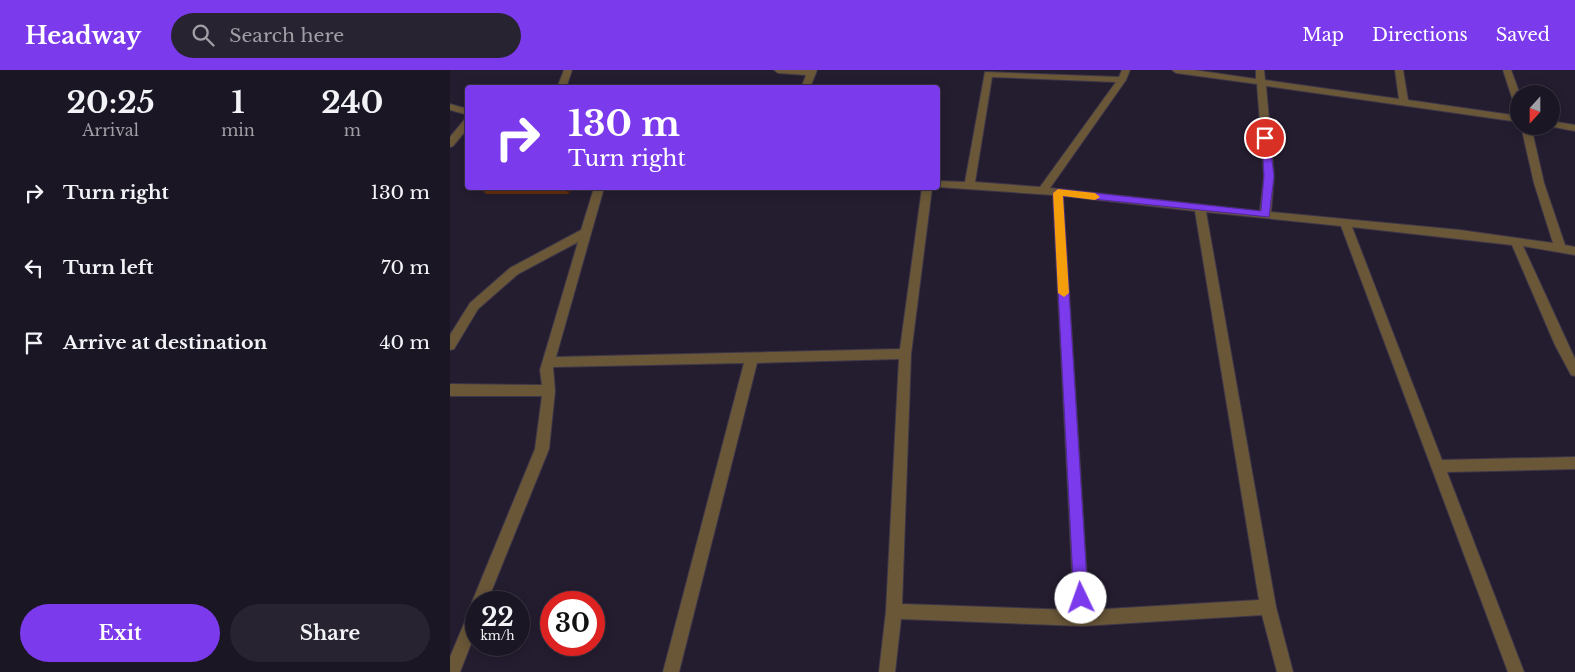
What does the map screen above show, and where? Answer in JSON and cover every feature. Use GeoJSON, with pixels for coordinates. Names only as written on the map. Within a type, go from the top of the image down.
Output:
{"type":"FeatureCollection","features":[{"type":"Feature","properties":{"kind":"street"},"geometry":{"type":"LineString","coordinates":[[562,85],[568,70]]}},
{"type":"Feature","properties":{"kind":"street"},"geometry":{"type":"LineString","coordinates":[[778,70],[813,71],[806,85]]}},
{"type":"Feature","properties":{"kind":"street"},"geometry":{"type":"LineString","coordinates":[[1176,70],[1510,118]]}},
{"type":"Feature","properties":{"kind":"street"},"geometry":{"type":"LineString","coordinates":[[1260,70],[1269,176],[1265,215]]}},
{"type":"Feature","properties":{"kind":"street"},"geometry":{"type":"LineString","coordinates":[[1399,70],[1404,103]]}},
{"type":"Feature","properties":{"kind":"street"},"geometry":{"type":"LineString","coordinates":[[1507,70],[1512,85]]}},
{"type":"Feature","properties":{"kind":"street"},"geometry":{"type":"LineString","coordinates":[[969,185],[988,72],[1124,75]]}},
{"type":"Feature","properties":{"kind":"street"},"geometry":{"type":"LineString","coordinates":[[1042,191],[1124,75]]}},
{"type":"Feature","properties":{"kind":"street"},"geometry":{"type":"LineString","coordinates":[[450,107],[465,111]]}},
{"type":"Feature","properties":{"kind":"street"},"geometry":{"type":"LineString","coordinates":[[450,144],[465,125]]}},
{"type":"Feature","properties":{"kind":"street"},"geometry":{"type":"LineString","coordinates":[[1560,126],[1575,128]]}},
{"type":"Feature","properties":{"kind":"street"},"geometry":{"type":"LineString","coordinates":[[1528,135],[1539,183],[1560,248]]}},
{"type":"Feature","properties":{"kind":"street"},"geometry":{"type":"LineString","coordinates":[[940,184],[1042,191],[1345,222],[1516,242],[1575,251]]}},
{"type":"Feature","properties":{"kind":"street"},"geometry":{"type":"LineString","coordinates":[[484,591],[542,449],[549,391],[546,370],[598,190]]}},
{"type":"Feature","properties":{"kind":"street"},"geometry":{"type":"LineString","coordinates":[[887,672],[894,611],[906,354],[927,190]]}},
{"type":"Feature","properties":{"kind":"street"},"geometry":{"type":"LineString","coordinates":[[1058,193],[1082,618]]}},
{"type":"Feature","properties":{"kind":"street"},"geometry":{"type":"LineString","coordinates":[[1200,208],[1268,606],[1285,672]]}},
{"type":"Feature","properties":{"kind":"street"},"geometry":{"type":"LineString","coordinates":[[1345,222],[1516,672]]}},
{"type":"Feature","properties":{"kind":"street"},"geometry":{"type":"LineString","coordinates":[[450,345],[474,306],[514,271],[585,233]]}},
{"type":"Feature","properties":{"kind":"street"},"geometry":{"type":"LineString","coordinates":[[1516,242],[1561,345],[1575,371]]}},
{"type":"Feature","properties":{"kind":"street"},"geometry":{"type":"LineString","coordinates":[[548,362],[906,354]]}},
{"type":"Feature","properties":{"kind":"street"},"geometry":{"type":"LineString","coordinates":[[671,672],[752,358]]}},
{"type":"Feature","properties":{"kind":"street"},"geometry":{"type":"LineString","coordinates":[[450,390],[549,391]]}},
{"type":"Feature","properties":{"kind":"street"},"geometry":{"type":"LineString","coordinates":[[1437,466],[1575,463]]}},
{"type":"Feature","properties":{"kind":"street"},"geometry":{"type":"LineString","coordinates":[[894,611],[1082,618],[1268,606]]}},
{"type":"Feature","properties":{"kind":"street"},"geometry":{"type":"LineString","coordinates":[[452,672],[465,640]]}},
{"type":"Feature","properties":{"kind":"slow traffic"},"geometry":{"type":"LineString","coordinates":[[1064,293],[1058,193],[1095,197]]}},
{"type":"Feature","properties":{"kind":"route"},"geometry":{"type":"LineString","coordinates":[[1081,598],[1058,193],[1265,215],[1269,176],[1265,138]]}}]}
